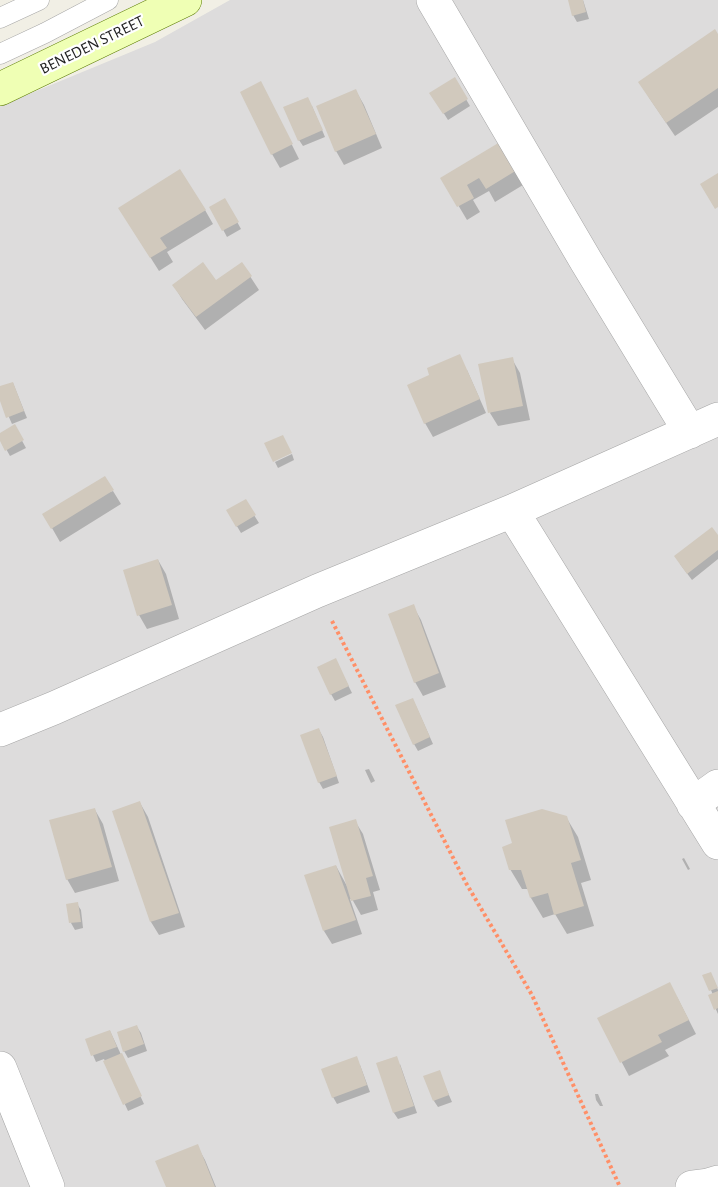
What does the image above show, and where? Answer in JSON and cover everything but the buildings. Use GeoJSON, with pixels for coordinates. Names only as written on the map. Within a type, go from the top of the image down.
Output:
{"type":"FeatureCollection","features":[{"type":"Feature","properties":{"kind":"main road","name":"BENEDEN STREET"},"geometry":{"type":"LineString","coordinates":[[0,89],[185,0]]}},
{"type":"Feature","properties":{"kind":"street"},"geometry":{"type":"LineString","coordinates":[[0,730],[317,591],[512,511],[704,426],[586,261],[433,0]]}},
{"type":"Feature","properties":{"kind":"street"},"geometry":{"type":"LineString","coordinates":[[512,511],[706,795],[718,843]]}},
{"type":"Feature","properties":{"kind":"street"},"geometry":{"type":"LineString","coordinates":[[0,1068],[48,1187]]}},
{"type":"Feature","properties":{"kind":"street"},"geometry":{"type":"LineString","coordinates":[[692,1187],[718,1182]]}},
{"type":"Feature","properties":{"kind":"lane"},"geometry":{"type":"LineString","coordinates":[[0,18],[39,0]]}},
{"type":"Feature","properties":{"kind":"lane"},"geometry":{"type":"LineString","coordinates":[[0,54],[108,0]]}},
{"type":"Feature","properties":{"kind":"path"},"geometry":{"type":"LineString","coordinates":[[317,591],[466,883],[532,995],[620,1187]]}},
{"type":"Feature","properties":{"kind":"shaded area"},"geometry":{"type":"Polygon","coordinates":[[[230,0],[718,0],[718,1187],[0,1187],[0,106],[155,42],[230,0]]]}}]}
